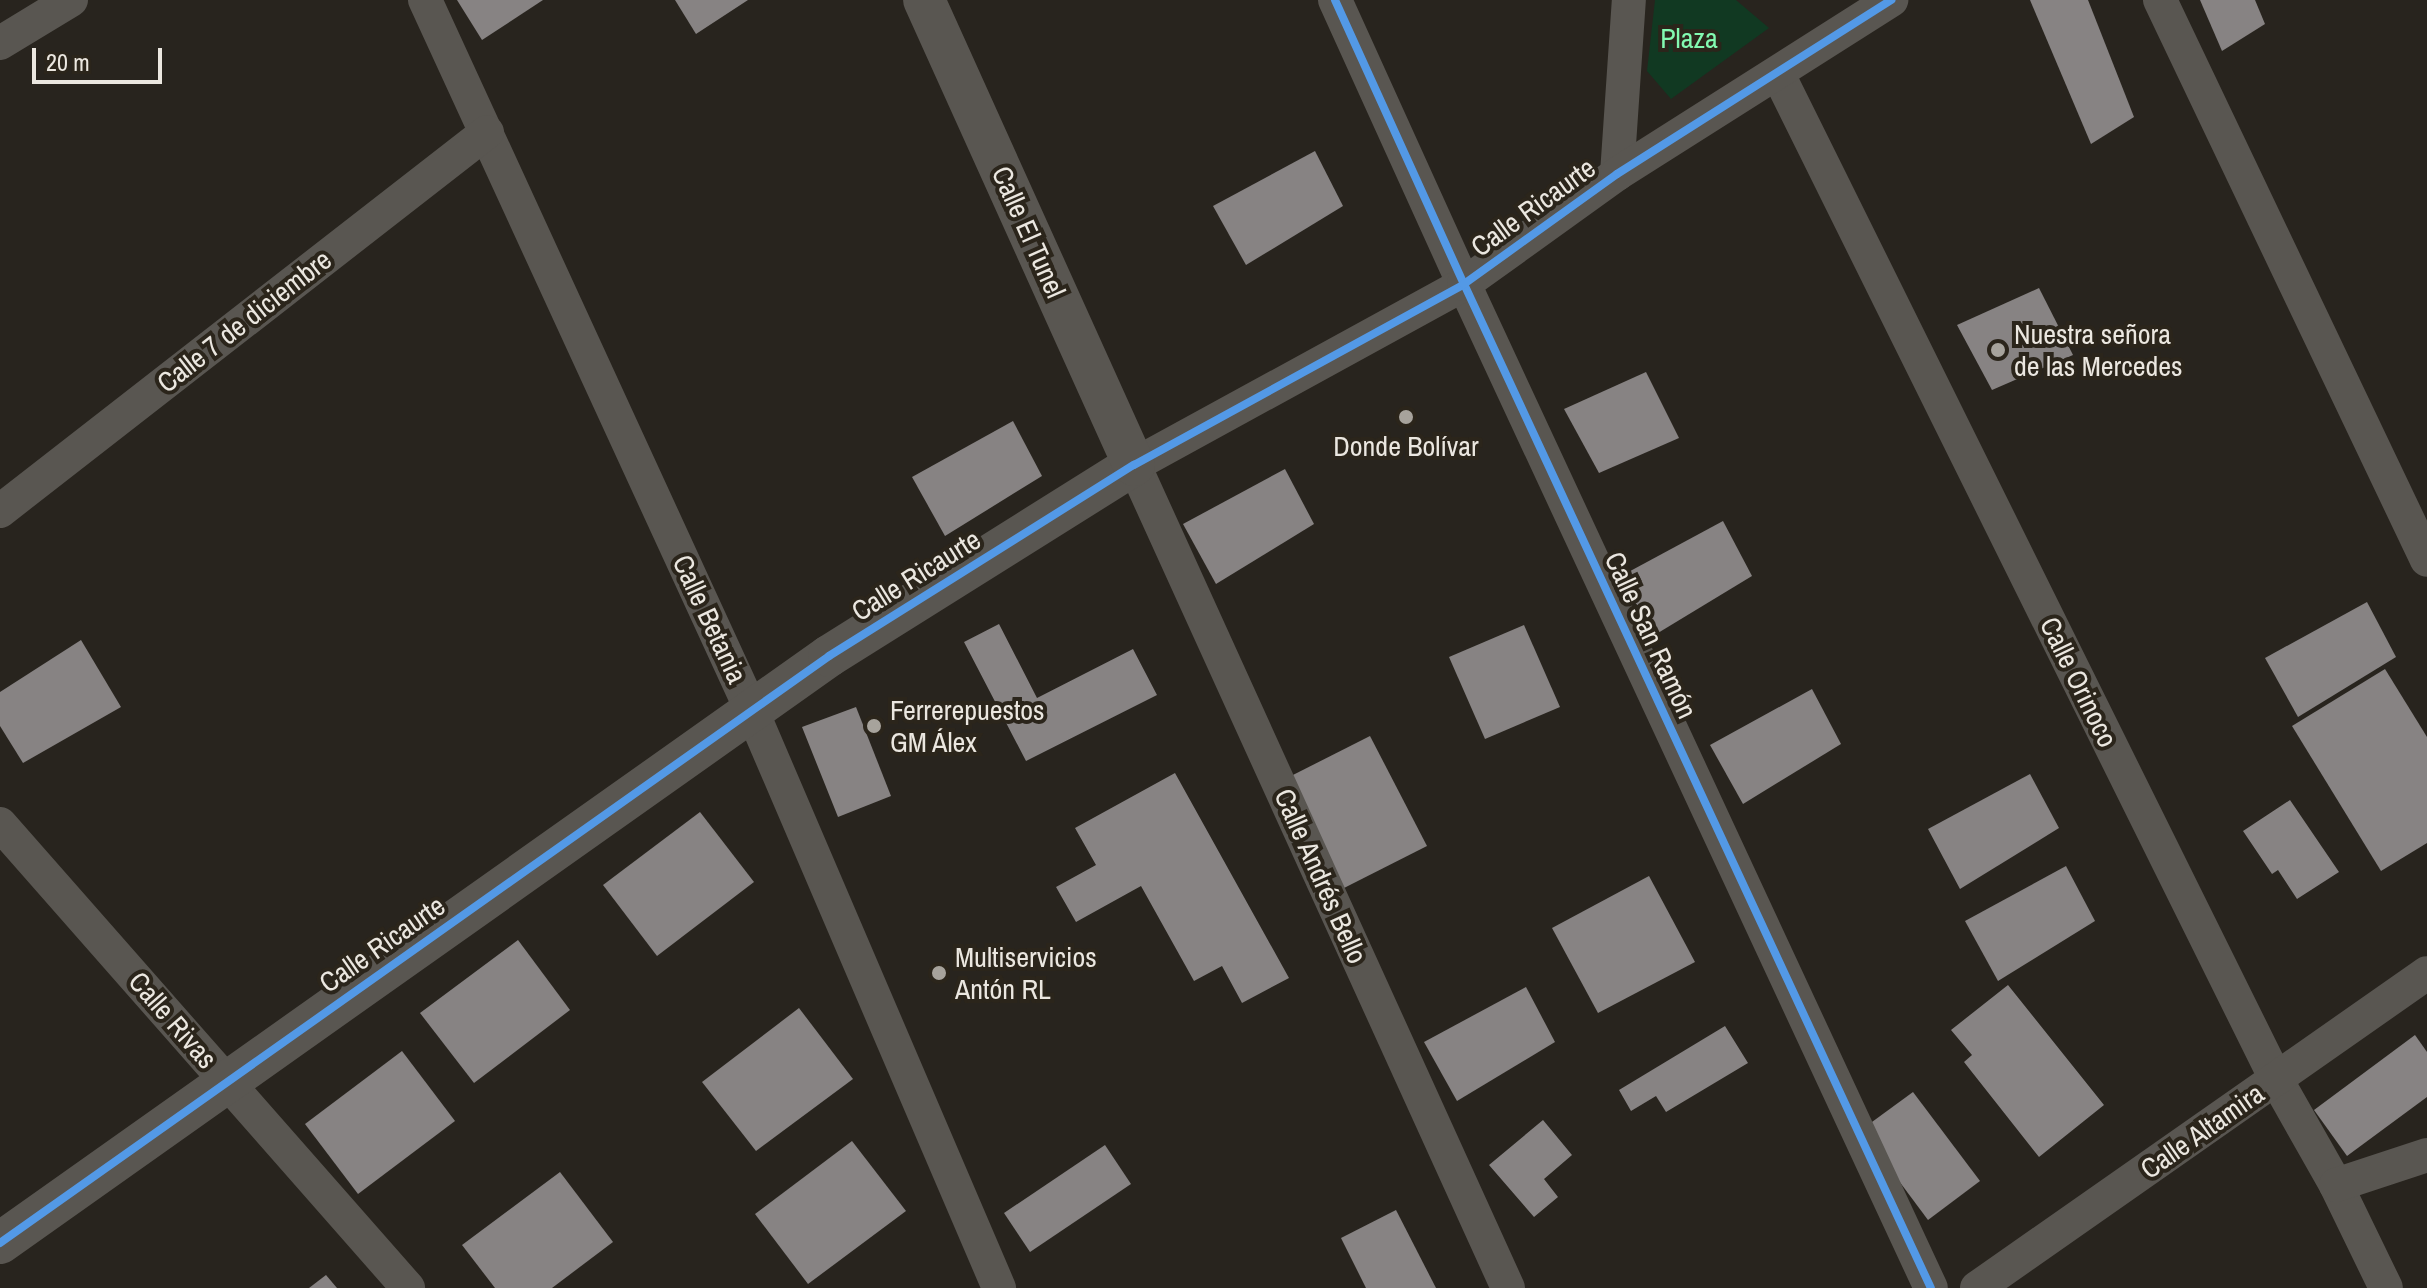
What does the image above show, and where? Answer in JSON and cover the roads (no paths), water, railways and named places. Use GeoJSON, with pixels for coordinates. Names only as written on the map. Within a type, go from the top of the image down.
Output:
{"type":"FeatureCollection","features":[{"type":"Feature","properties":{"kind":"street"},"geometry":{"type":"LineString","coordinates":[[0,43],[71,0]]}},
{"type":"Feature","properties":{"kind":"street","name":"Calle Betania"},"geometry":{"type":"LineString","coordinates":[[425,0],[751,709],[999,1288]]}},
{"type":"Feature","properties":{"kind":"street","name":"Calle El Tunel"},"geometry":{"type":"LineString","coordinates":[[924,0],[1134,465]]}},
{"type":"Feature","properties":{"kind":"street","name":"Calle San Ramón"},"geometry":{"type":"LineString","coordinates":[[1335,0],[1931,1288]]}},
{"type":"Feature","properties":{"kind":"street"},"geometry":{"type":"LineString","coordinates":[[1617,174],[1629,0]]}},
{"type":"Feature","properties":{"kind":"street","name":"Calle Ricaurte"},"geometry":{"type":"LineString","coordinates":[[0,1243],[829,656],[1134,465],[1464,284],[1617,174],[1891,0]]}},
{"type":"Feature","properties":{"kind":"street"},"geometry":{"type":"LineString","coordinates":[[2160,0],[2427,560]]}},
{"type":"Feature","properties":{"kind":"street","name":"Calle Orinoco"},"geometry":{"type":"LineString","coordinates":[[1778,74],[2276,1079],[2336,1185],[2386,1288]]}},
{"type":"Feature","properties":{"kind":"street","name":"Calle 7 de diciembre"},"geometry":{"type":"LineString","coordinates":[[0,511],[487,132]]}},
{"type":"Feature","properties":{"kind":"street","name":"Calle Andrés Bello"},"geometry":{"type":"LineString","coordinates":[[1134,465],[1508,1288]]}},
{"type":"Feature","properties":{"kind":"street","name":"Calle Rivas"},"geometry":{"type":"LineString","coordinates":[[0,824],[408,1288]]}},
{"type":"Feature","properties":{"kind":"street","name":"Calle Altamira"},"geometry":{"type":"LineString","coordinates":[[1977,1288],[2427,973]]}},
{"type":"Feature","properties":{"kind":"street"},"geometry":{"type":"LineString","coordinates":[[2336,1185],[2427,1155]]}},
{"type":"Feature","properties":{"kind":"place","name":"Nuestra señora de las Mercedes"},"geometry":{"type":"Point","coordinates":[1998,350]}},
{"type":"Feature","properties":{"kind":"place","name":"Donde Bolívar"},"geometry":{"type":"Point","coordinates":[1406,417]}},
{"type":"Feature","properties":{"kind":"place","name":"Ferrerepuestos GM Álex"},"geometry":{"type":"Point","coordinates":[874,726]}},
{"type":"Feature","properties":{"kind":"place","name":"Multiservicios Antón RL"},"geometry":{"type":"Point","coordinates":[939,973]}},
{"type":"Feature","properties":{"kind":"park label","name":"Plaza"},"geometry":{"type":"Point","coordinates":[1689,38]}}]}
